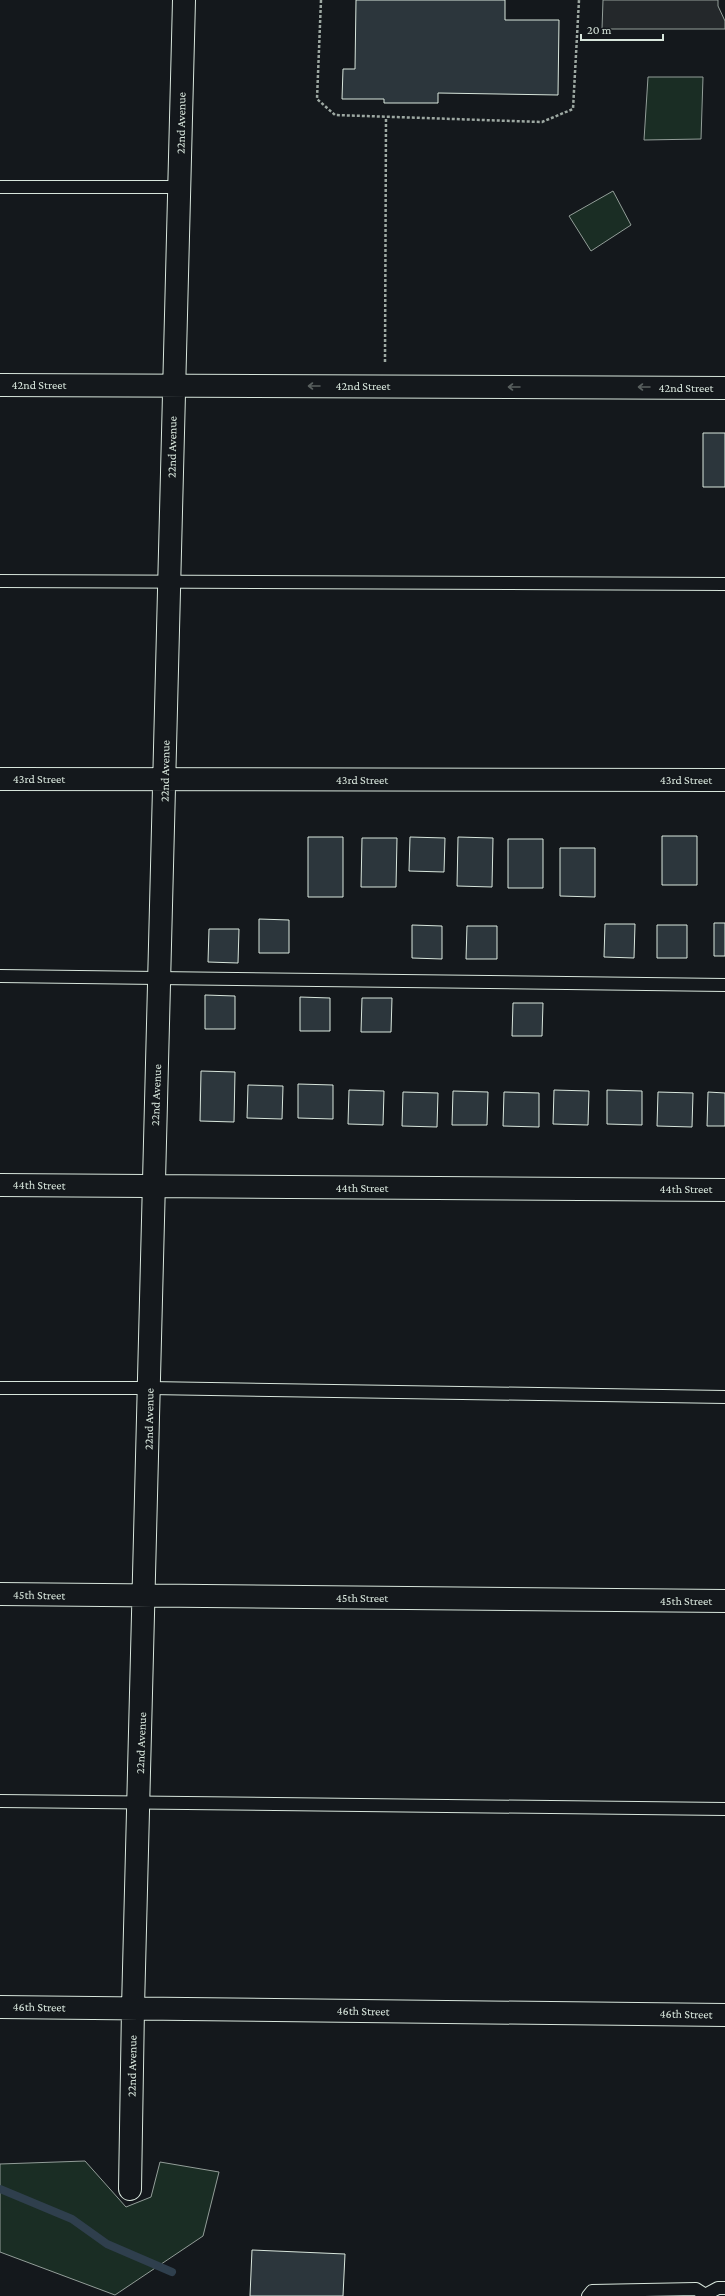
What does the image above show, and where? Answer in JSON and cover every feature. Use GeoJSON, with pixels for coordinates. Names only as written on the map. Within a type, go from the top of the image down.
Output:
{"type":"FeatureCollection","features":[{"type":"Feature","properties":{"kind":"street","name":"22nd Avenue"},"geometry":{"type":"LineString","coordinates":[[130,2190],[133,2008],[150,1388],[153,1187],[184,0]]}},
{"type":"Feature","properties":{"kind":"street","name":"42nd Street"},"geometry":{"type":"LineString","coordinates":[[0,385],[725,388]]}},
{"type":"Feature","properties":{"kind":"street","name":"43rd Street"},"geometry":{"type":"LineString","coordinates":[[0,779],[725,780]]}},
{"type":"Feature","properties":{"kind":"street","name":"44th Street"},"geometry":{"type":"LineString","coordinates":[[0,1185],[725,1190]]}},
{"type":"Feature","properties":{"kind":"street","name":"45th Street"},"geometry":{"type":"LineString","coordinates":[[0,1594],[725,1601]]}},
{"type":"Feature","properties":{"kind":"street","name":"46th Street"},"geometry":{"type":"LineString","coordinates":[[0,2007],[725,2014]]}},
{"type":"Feature","properties":{"kind":"lane"},"geometry":{"type":"LineString","coordinates":[[0,187],[179,187]]}},
{"type":"Feature","properties":{"kind":"lane"},"geometry":{"type":"LineString","coordinates":[[0,581],[169,583],[725,584]]}},
{"type":"Feature","properties":{"kind":"lane"},"geometry":{"type":"LineString","coordinates":[[0,976],[159,979],[725,984]]}},
{"type":"Feature","properties":{"kind":"lane"},"geometry":{"type":"LineString","coordinates":[[0,1388],[150,1388],[725,1397]]}},
{"type":"Feature","properties":{"kind":"lane"},"geometry":{"type":"LineString","coordinates":[[0,1801],[139,1804],[725,1809]]}},
{"type":"Feature","properties":{"kind":"lane"},"geometry":{"type":"LineString","coordinates":[[588,2296],[592,2291],[696,2289],[706,2295],[718,2288],[725,2288]]}},
{"type":"Feature","properties":{"kind":"path"},"geometry":{"type":"LineString","coordinates":[[321,0],[317,99],[335,115],[542,122],[573,109],[579,0]]}},
{"type":"Feature","properties":{"kind":"path"},"geometry":{"type":"LineString","coordinates":[[384,386],[386,117]]}},
{"type":"Feature","properties":{"kind":"green space"},"geometry":{"type":"Polygon","coordinates":[[[648,77],[703,77],[701,139],[644,140],[648,77]]]}},
{"type":"Feature","properties":{"kind":"green space"},"geometry":{"type":"Polygon","coordinates":[[[613,191],[631,225],[591,251],[569,216],[613,191]]]}},
{"type":"Feature","properties":{"kind":"green space"},"geometry":{"type":"Polygon","coordinates":[[[85,2161],[126,2207],[151,2197],[160,2162],[219,2172],[203,2236],[115,2295],[0,2252],[0,2164],[85,2161]]]}},
{"type":"Feature","properties":{"kind":"shaded area"},"geometry":{"type":"Polygon","coordinates":[[[603,0],[718,0],[718,6],[725,21],[725,29],[602,29],[603,0]]]}},
{"type":"Feature","properties":{"kind":"building"},"geometry":{"type":"Polygon","coordinates":[[[356,0],[505,0],[505,20],[559,20],[558,95],[438,93],[438,103],[384,103],[384,99],[342,99],[343,69],[355,69],[356,0]]]}},
{"type":"Feature","properties":{"kind":"building"},"geometry":{"type":"Polygon","coordinates":[[[703,433],[725,433],[725,487],[703,487],[703,433]]]}},
{"type":"Feature","properties":{"kind":"building"},"geometry":{"type":"Polygon","coordinates":[[[662,836],[697,836],[697,885],[662,885],[662,836]]]}},
{"type":"Feature","properties":{"kind":"building"},"geometry":{"type":"Polygon","coordinates":[[[308,837],[343,837],[343,897],[308,897],[308,837]]]}},
{"type":"Feature","properties":{"kind":"building"},"geometry":{"type":"Polygon","coordinates":[[[410,837],[445,838],[444,872],[409,871],[410,837]]]}},
{"type":"Feature","properties":{"kind":"building"},"geometry":{"type":"Polygon","coordinates":[[[458,837],[493,838],[492,887],[457,886],[458,837]]]}},
{"type":"Feature","properties":{"kind":"building"},"geometry":{"type":"Polygon","coordinates":[[[362,838],[397,838],[396,887],[361,887],[362,838]]]}},
{"type":"Feature","properties":{"kind":"building"},"geometry":{"type":"Polygon","coordinates":[[[508,839],[543,839],[543,888],[508,888],[508,839]]]}},
{"type":"Feature","properties":{"kind":"building"},"geometry":{"type":"Polygon","coordinates":[[[560,848],[595,848],[595,897],[560,896],[560,848]]]}},
{"type":"Feature","properties":{"kind":"building"},"geometry":{"type":"Polygon","coordinates":[[[259,919],[289,920],[289,953],[259,953],[259,919]]]}},
{"type":"Feature","properties":{"kind":"building"},"geometry":{"type":"Polygon","coordinates":[[[714,923],[725,923],[725,956],[714,956],[714,923]]]}},
{"type":"Feature","properties":{"kind":"building"},"geometry":{"type":"Polygon","coordinates":[[[605,924],[635,924],[634,958],[604,957],[605,924]]]}},
{"type":"Feature","properties":{"kind":"building"},"geometry":{"type":"Polygon","coordinates":[[[412,925],[442,926],[442,959],[412,958],[412,925]]]}},
{"type":"Feature","properties":{"kind":"building"},"geometry":{"type":"Polygon","coordinates":[[[657,925],[687,925],[687,958],[657,958],[657,925]]]}},
{"type":"Feature","properties":{"kind":"building"},"geometry":{"type":"Polygon","coordinates":[[[467,926],[497,926],[497,959],[466,959],[467,926]]]}},
{"type":"Feature","properties":{"kind":"building"},"geometry":{"type":"Polygon","coordinates":[[[209,929],[239,929],[238,963],[208,962],[209,929]]]}},
{"type":"Feature","properties":{"kind":"building"},"geometry":{"type":"Polygon","coordinates":[[[205,995],[235,996],[235,1029],[205,1029],[205,995]]]}},
{"type":"Feature","properties":{"kind":"building"},"geometry":{"type":"Polygon","coordinates":[[[300,997],[330,998],[330,1031],[300,1031],[300,997]]]}},
{"type":"Feature","properties":{"kind":"building"},"geometry":{"type":"Polygon","coordinates":[[[362,998],[392,998],[391,1032],[361,1032],[362,998]]]}},
{"type":"Feature","properties":{"kind":"building"},"geometry":{"type":"Polygon","coordinates":[[[513,1003],[543,1003],[542,1036],[512,1036],[513,1003]]]}},
{"type":"Feature","properties":{"kind":"building"},"geometry":{"type":"Polygon","coordinates":[[[201,1071],[235,1072],[234,1122],[200,1121],[201,1071]]]}},
{"type":"Feature","properties":{"kind":"building"},"geometry":{"type":"Polygon","coordinates":[[[298,1084],[333,1085],[333,1119],[298,1118],[298,1084]]]}},
{"type":"Feature","properties":{"kind":"building"},"geometry":{"type":"Polygon","coordinates":[[[248,1085],[283,1086],[282,1119],[247,1118],[248,1085]]]}},
{"type":"Feature","properties":{"kind":"building"},"geometry":{"type":"Polygon","coordinates":[[[349,1090],[384,1091],[383,1125],[348,1124],[349,1090]]]}},
{"type":"Feature","properties":{"kind":"building"},"geometry":{"type":"Polygon","coordinates":[[[554,1090],[589,1091],[588,1125],[553,1124],[554,1090]]]}},
{"type":"Feature","properties":{"kind":"building"},"geometry":{"type":"Polygon","coordinates":[[[607,1090],[642,1091],[642,1125],[607,1124],[607,1090]]]}},
{"type":"Feature","properties":{"kind":"building"},"geometry":{"type":"Polygon","coordinates":[[[453,1091],[488,1092],[487,1125],[452,1125],[453,1091]]]}},
{"type":"Feature","properties":{"kind":"building"},"geometry":{"type":"Polygon","coordinates":[[[403,1092],[438,1093],[437,1127],[402,1126],[403,1092]]]}},
{"type":"Feature","properties":{"kind":"building"},"geometry":{"type":"Polygon","coordinates":[[[504,1092],[539,1093],[539,1127],[503,1126],[504,1092]]]}},
{"type":"Feature","properties":{"kind":"building"},"geometry":{"type":"Polygon","coordinates":[[[658,1092],[693,1093],[692,1127],[657,1126],[658,1092]]]}},
{"type":"Feature","properties":{"kind":"building"},"geometry":{"type":"Polygon","coordinates":[[[708,1092],[725,1093],[725,1126],[707,1126],[708,1092]]]}},
{"type":"Feature","properties":{"kind":"building"},"geometry":{"type":"Polygon","coordinates":[[[252,2250],[345,2254],[343,2296],[250,2296],[252,2250]]]}},
{"type":"Feature","properties":{"kind":"waterway"},"geometry":{"type":"LineString","coordinates":[[0,2189],[72,2219],[107,2244],[172,2272]]}}]}
